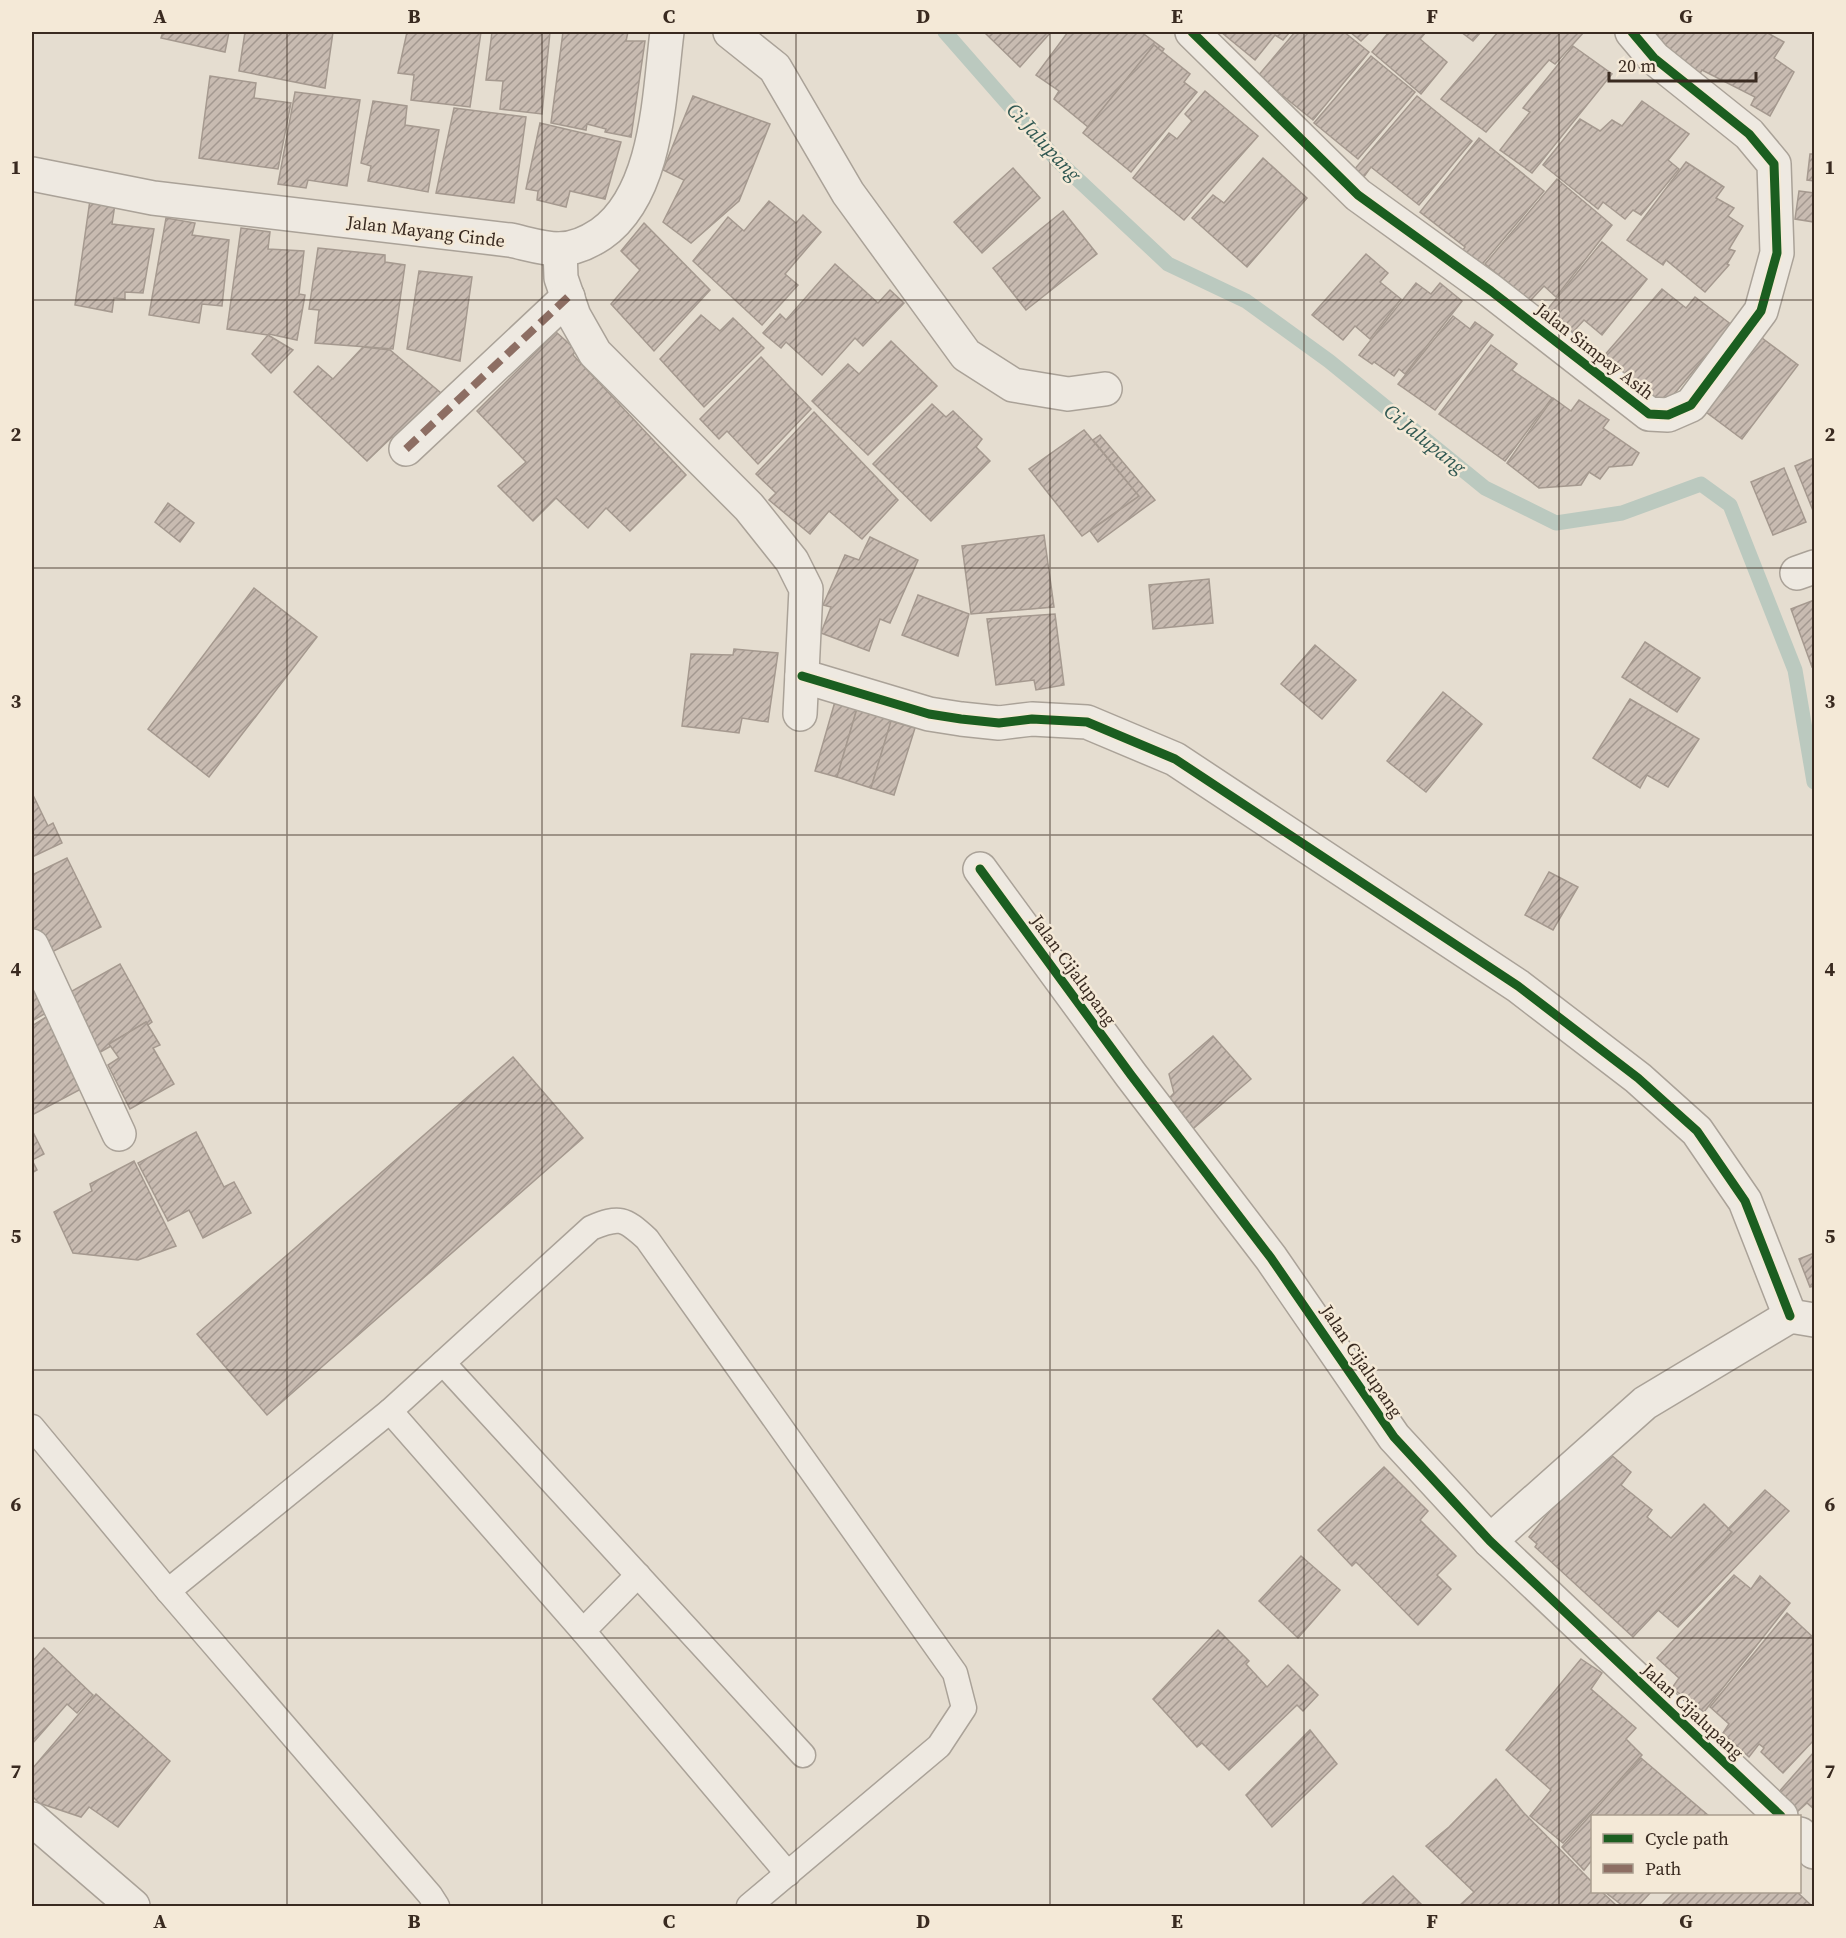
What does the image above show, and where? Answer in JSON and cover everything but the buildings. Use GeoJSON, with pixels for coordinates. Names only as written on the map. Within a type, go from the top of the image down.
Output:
{"type":"FeatureCollection","features":[{"type":"Feature","properties":{"kind":"street","name":"Jalan Mayang Cinde"},"geometry":{"type":"LineString","coordinates":[[32,174],[153,198],[510,240],[560,249],[588,243],[615,224],[639,186],[652,146],[667,32]]}},
{"type":"Feature","properties":{"kind":"street"},"geometry":{"type":"LineString","coordinates":[[730,32],[775,68],[848,193],[966,355],[1013,385],[1068,394],[1105,389]]}},
{"type":"Feature","properties":{"kind":"street","name":"Jalan Simpay Asih"},"geometry":{"type":"LineString","coordinates":[[1192,32],[1358,195],[1491,291],[1650,414],[1668,415],[1691,405],[1761,311],[1777,253],[1774,164],[1749,134],[1654,58],[1632,32]]}},
{"type":"Feature","properties":{"kind":"street"},"geometry":{"type":"LineString","coordinates":[[560,249],[561,278],[574,316],[595,353],[749,507],[792,561],[806,589],[800,714]]}},
{"type":"Feature","properties":{"kind":"street"},"geometry":{"type":"LineString","coordinates":[[406,449],[568,297]]}},
{"type":"Feature","properties":{"kind":"street"},"geometry":{"type":"LineString","coordinates":[[802,676],[929,714],[999,723],[1032,718],[1087,722],[1175,759],[1518,986],[1638,1078],[1697,1131],[1745,1201],[1802,1318],[1645,1403],[1490,1541]]}},
{"type":"Feature","properties":{"kind":"street","name":"Jalan Cijalupang"},"geometry":{"type":"LineString","coordinates":[[980,869],[1131,1075],[1271,1258],[1394,1437],[1490,1541],[1780,1815]]}},
{"type":"Feature","properties":{"kind":"street"},"geometry":{"type":"LineString","coordinates":[[32,946],[119,1134]]}},
{"type":"Feature","properties":{"kind":"street"},"geometry":{"type":"LineString","coordinates":[[32,1819],[133,1906]]}},
{"type":"Feature","properties":{"kind":"street"},"geometry":{"type":"LineString","coordinates":[[1801,1835],[1815,1852]]}},
{"type":"Feature","properties":{"kind":"lane"},"geometry":{"type":"LineString","coordinates":[[168,1591],[390,1411],[591,1228],[612,1219],[631,1224],[647,1239],[956,1673],[964,1708],[939,1746],[749,1906]]}},
{"type":"Feature","properties":{"kind":"lane"},"geometry":{"type":"LineString","coordinates":[[443,1363],[803,1755]]}},
{"type":"Feature","properties":{"kind":"lane"},"geometry":{"type":"LineString","coordinates":[[390,1411],[583,1631],[788,1874]]}},
{"type":"Feature","properties":{"kind":"lane"},"geometry":{"type":"LineString","coordinates":[[32,1427],[168,1591],[423,1886],[437,1906]]}},
{"type":"Feature","properties":{"kind":"lane"},"geometry":{"type":"LineString","coordinates":[[583,1631],[638,1575]]}},
{"type":"Feature","properties":{"kind":"waterway","name":"Ci Jalupang"},"geometry":{"type":"LineString","coordinates":[[945,32],[1057,160],[1168,264],[1246,301],[1329,361],[1485,488],[1556,523],[1622,513],[1701,484],[1730,505],[1795,670],[1814,782]]}},
{"type":"Feature","properties":{"kind":"marked path"},"geometry":{"type":"LineString","coordinates":[[406,449],[568,297]]}},
{"type":"Feature","properties":{"kind":"cycle path"},"geometry":{"type":"LineString","coordinates":[[1192,32],[1358,195],[1491,291],[1649,414],[1668,415],[1691,405],[1761,311],[1777,253],[1774,164],[1749,134],[1654,58],[1632,32]]}},
{"type":"Feature","properties":{"kind":"cycle path"},"geometry":{"type":"LineString","coordinates":[[802,676],[929,714],[999,723],[1032,719],[1087,722],[1175,759],[1518,986],[1638,1078],[1697,1131],[1745,1201],[1790,1316]]}},
{"type":"Feature","properties":{"kind":"cycle path"},"geometry":{"type":"LineString","coordinates":[[980,869],[1131,1075],[1271,1258],[1394,1437],[1490,1541],[1780,1815]]}}]}
